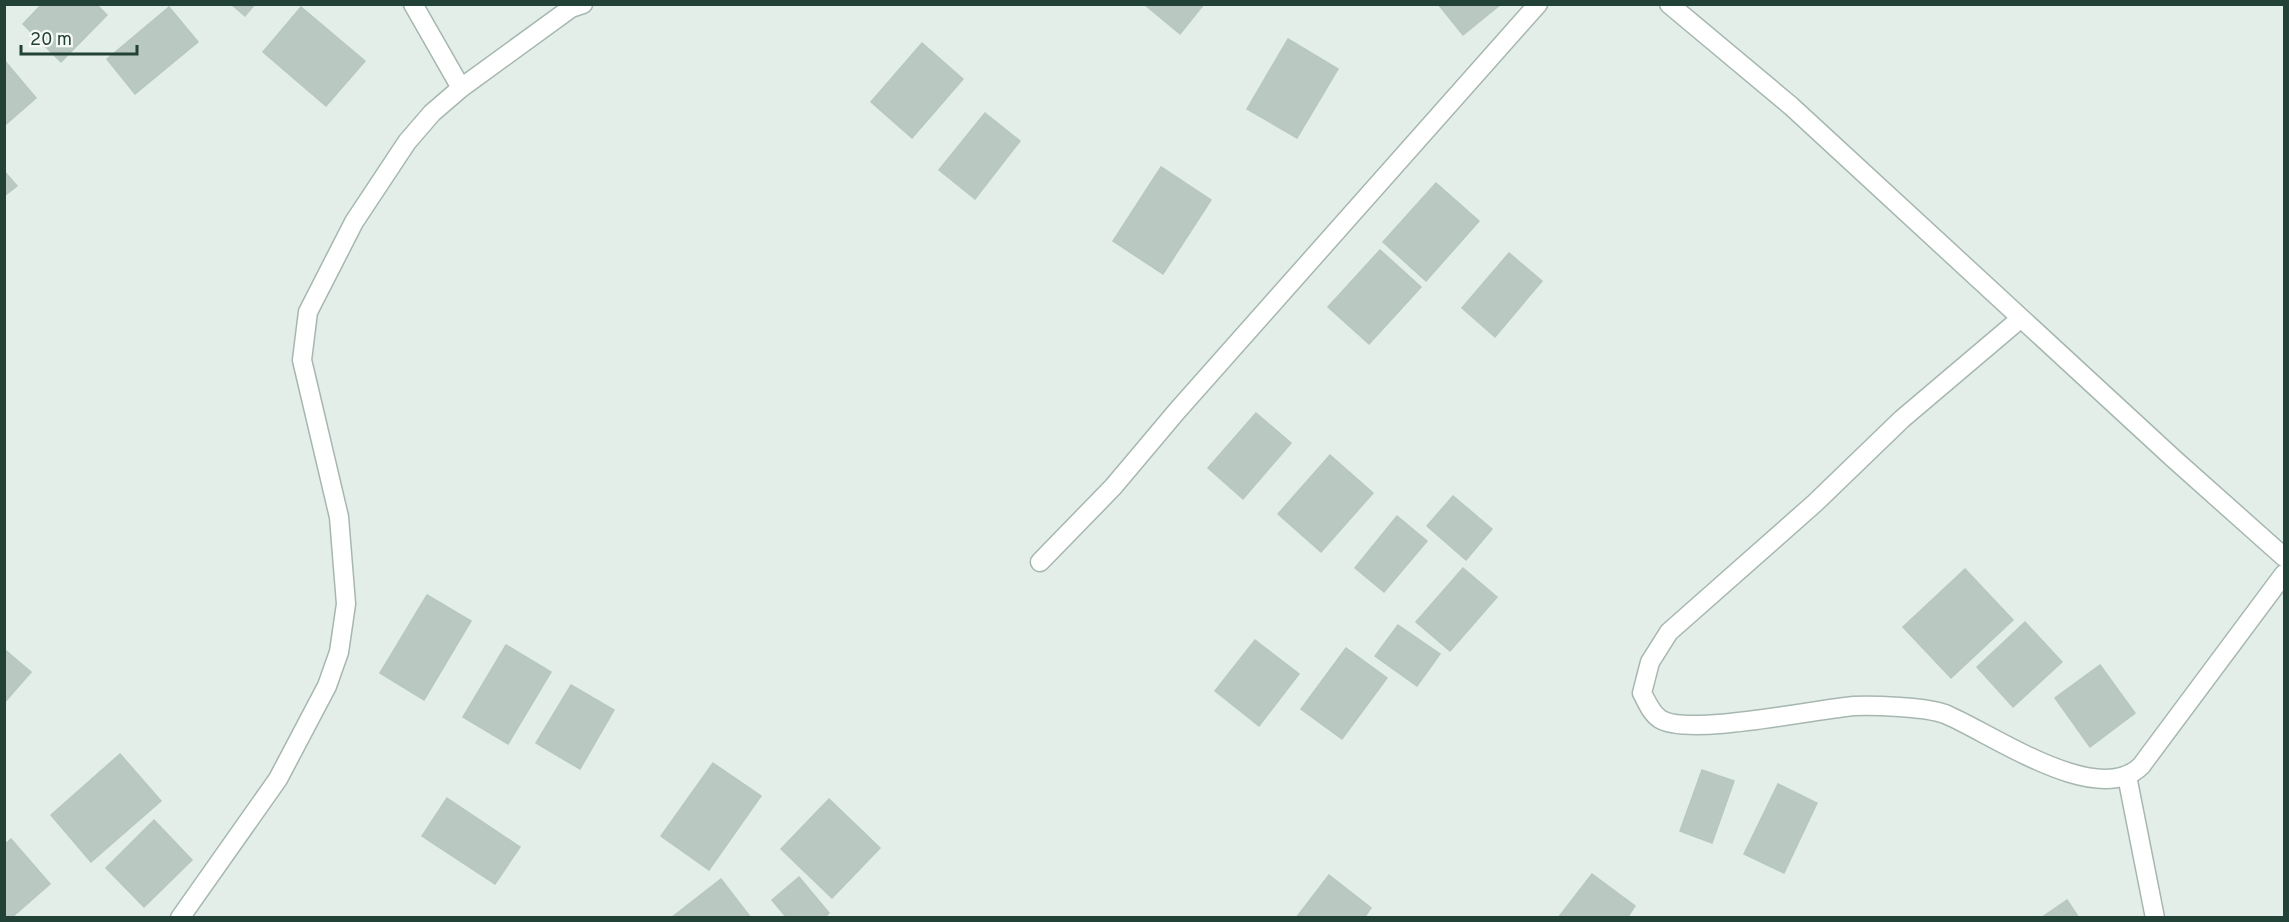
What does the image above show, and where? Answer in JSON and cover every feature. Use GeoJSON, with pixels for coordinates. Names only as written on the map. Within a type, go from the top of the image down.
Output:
{"type":"FeatureCollection","features":[{"type":"Feature","properties":{"kind":"street"},"geometry":{"type":"LineString","coordinates":[[413,4],[461,88]]}},
{"type":"Feature","properties":{"kind":"street"},"geometry":{"type":"LineString","coordinates":[[180,918],[279,779],[327,686],[339,652],[346,604],[339,518],[302,360],[308,312],[354,222],[407,142],[432,113],[461,88],[571,8],[583,4]]}},
{"type":"Feature","properties":{"kind":"street"},"geometry":{"type":"LineString","coordinates":[[1040,561],[1113,487],[1177,411],[1538,4]]}},
{"type":"Feature","properties":{"kind":"street"},"geometry":{"type":"LineString","coordinates":[[1669,4],[1791,106],[2020,319],[2284,556]]}},
{"type":"Feature","properties":{"kind":"street"},"geometry":{"type":"LineString","coordinates":[[2020,319],[1902,419],[1815,503],[1669,632],[1650,662],[1642,693],[1650,708],[1661,720],[1678,723],[1756,721],[1855,706],[1900,707],[1942,713],[2044,763],[2082,776],[2096,779],[2127,776],[2141,765],[2284,574]]}},
{"type":"Feature","properties":{"kind":"street"},"geometry":{"type":"LineString","coordinates":[[2127,776],[2155,918]]}},
{"type":"Feature","properties":{"kind":"building"},"geometry":{"type":"Polygon","coordinates":[[[42,4],[96,4],[107,15],[61,62],[23,24],[42,4]]]}},
{"type":"Feature","properties":{"kind":"building"},"geometry":{"type":"Polygon","coordinates":[[[231,4],[255,4],[245,16],[231,4]]]}},
{"type":"Feature","properties":{"kind":"building"},"geometry":{"type":"Polygon","coordinates":[[[1144,4],[1204,4],[1180,34],[1144,4]]]}},
{"type":"Feature","properties":{"kind":"building"},"geometry":{"type":"Polygon","coordinates":[[[1438,4],[1501,4],[1463,35],[1438,4]]]}},
{"type":"Feature","properties":{"kind":"building"},"geometry":{"type":"Polygon","coordinates":[[[169,7],[198,42],[135,94],[107,59],[169,7]]]}},
{"type":"Feature","properties":{"kind":"building"},"geometry":{"type":"Polygon","coordinates":[[[301,7],[365,61],[326,106],[263,52],[301,7]]]}},
{"type":"Feature","properties":{"kind":"building"},"geometry":{"type":"Polygon","coordinates":[[[1288,39],[1338,69],[1297,138],[1247,109],[1288,39]]]}},
{"type":"Feature","properties":{"kind":"building"},"geometry":{"type":"Polygon","coordinates":[[[922,43],[963,79],[912,138],[871,102],[922,43]]]}},
{"type":"Feature","properties":{"kind":"building"},"geometry":{"type":"Polygon","coordinates":[[[4,60],[36,98],[5,125],[4,125],[4,60]]]}},
{"type":"Feature","properties":{"kind":"building"},"geometry":{"type":"Polygon","coordinates":[[[985,113],[1020,141],[975,199],[939,170],[985,113]]]}},
{"type":"Feature","properties":{"kind":"building"},"geometry":{"type":"Polygon","coordinates":[[[1161,167],[1211,200],[1163,274],[1113,241],[1161,167]]]}},
{"type":"Feature","properties":{"kind":"building"},"geometry":{"type":"Polygon","coordinates":[[[4,171],[17,186],[4,196],[4,171]]]}},
{"type":"Feature","properties":{"kind":"building"},"geometry":{"type":"Polygon","coordinates":[[[1436,183],[1479,221],[1426,281],[1383,242],[1436,183]]]}},
{"type":"Feature","properties":{"kind":"building"},"geometry":{"type":"Polygon","coordinates":[[[1380,250],[1421,287],[1369,344],[1328,307],[1380,250]]]}},
{"type":"Feature","properties":{"kind":"building"},"geometry":{"type":"Polygon","coordinates":[[[1509,253],[1542,281],[1495,337],[1462,308],[1509,253]]]}},
{"type":"Feature","properties":{"kind":"building"},"geometry":{"type":"Polygon","coordinates":[[[1256,413],[1291,443],[1243,499],[1208,468],[1256,413]]]}},
{"type":"Feature","properties":{"kind":"building"},"geometry":{"type":"Polygon","coordinates":[[[1330,455],[1373,493],[1321,552],[1278,514],[1330,455]]]}},
{"type":"Feature","properties":{"kind":"building"},"geometry":{"type":"Polygon","coordinates":[[[1453,496],[1492,529],[1466,560],[1427,526],[1453,496]]]}},
{"type":"Feature","properties":{"kind":"building"},"geometry":{"type":"Polygon","coordinates":[[[1397,516],[1427,541],[1384,592],[1355,568],[1397,516]]]}},
{"type":"Feature","properties":{"kind":"building"},"geometry":{"type":"Polygon","coordinates":[[[1463,568],[1497,597],[1450,651],[1416,622],[1463,568]]]}},
{"type":"Feature","properties":{"kind":"building"},"geometry":{"type":"Polygon","coordinates":[[[1965,569],[2013,620],[1951,678],[1903,627],[1965,569]]]}},
{"type":"Feature","properties":{"kind":"building"},"geometry":{"type":"Polygon","coordinates":[[[427,595],[471,621],[424,700],[380,673],[427,595]]]}},
{"type":"Feature","properties":{"kind":"building"},"geometry":{"type":"Polygon","coordinates":[[[2025,622],[2062,662],[2013,707],[1977,667],[2025,622]]]}},
{"type":"Feature","properties":{"kind":"building"},"geometry":{"type":"Polygon","coordinates":[[[1398,625],[1440,654],[1417,686],[1375,656],[1398,625]]]}},
{"type":"Feature","properties":{"kind":"building"},"geometry":{"type":"Polygon","coordinates":[[[1255,640],[1299,674],[1259,726],[1215,691],[1255,640]]]}},
{"type":"Feature","properties":{"kind":"building"},"geometry":{"type":"Polygon","coordinates":[[[506,645],[551,672],[508,744],[463,717],[506,645]]]}},
{"type":"Feature","properties":{"kind":"building"},"geometry":{"type":"Polygon","coordinates":[[[1346,648],[1387,678],[1342,739],[1301,709],[1346,648]]]}},
{"type":"Feature","properties":{"kind":"building"},"geometry":{"type":"Polygon","coordinates":[[[4,649],[31,672],[4,703],[4,649]]]}},
{"type":"Feature","properties":{"kind":"building"},"geometry":{"type":"Polygon","coordinates":[[[2100,665],[2135,713],[2090,747],[2055,698],[2100,665]]]}},
{"type":"Feature","properties":{"kind":"building"},"geometry":{"type":"Polygon","coordinates":[[[571,685],[614,710],[580,769],[536,743],[571,685]]]}},
{"type":"Feature","properties":{"kind":"building"},"geometry":{"type":"Polygon","coordinates":[[[120,754],[161,801],[91,862],[51,815],[120,754]]]}},
{"type":"Feature","properties":{"kind":"building"},"geometry":{"type":"Polygon","coordinates":[[[713,763],[761,796],[709,870],[661,836],[713,763]]]}},
{"type":"Feature","properties":{"kind":"building"},"geometry":{"type":"Polygon","coordinates":[[[1702,770],[1734,781],[1712,843],[1680,831],[1702,770]]]}},
{"type":"Feature","properties":{"kind":"building"},"geometry":{"type":"Polygon","coordinates":[[[1778,784],[1817,803],[1784,873],[1744,854],[1778,784]]]}},
{"type":"Feature","properties":{"kind":"building"},"geometry":{"type":"Polygon","coordinates":[[[447,798],[520,847],[495,884],[422,836],[447,798]]]}},
{"type":"Feature","properties":{"kind":"building"},"geometry":{"type":"Polygon","coordinates":[[[829,799],[880,848],[832,898],[781,849],[829,799]]]}},
{"type":"Feature","properties":{"kind":"building"},"geometry":{"type":"Polygon","coordinates":[[[154,820],[192,860],[144,907],[106,868],[154,820]]]}},
{"type":"Feature","properties":{"kind":"building"},"geometry":{"type":"Polygon","coordinates":[[[11,839],[50,884],[11,918],[4,918],[4,845],[11,839]]]}},
{"type":"Feature","properties":{"kind":"building"},"geometry":{"type":"Polygon","coordinates":[[[1592,874],[1635,906],[1627,918],[1558,918],[1592,874]]]}},
{"type":"Feature","properties":{"kind":"building"},"geometry":{"type":"Polygon","coordinates":[[[1329,875],[1371,908],[1364,918],[1296,918],[1329,875]]]}},
{"type":"Feature","properties":{"kind":"building"},"geometry":{"type":"Polygon","coordinates":[[[799,877],[829,913],[824,918],[787,918],[772,900],[799,877]]]}},
{"type":"Feature","properties":{"kind":"building"},"geometry":{"type":"Polygon","coordinates":[[[721,879],[751,918],[671,918],[721,879]]]}},
{"type":"Feature","properties":{"kind":"building"},"geometry":{"type":"Polygon","coordinates":[[[2067,900],[2079,918],[2041,918],[2067,900]]]}}]}
